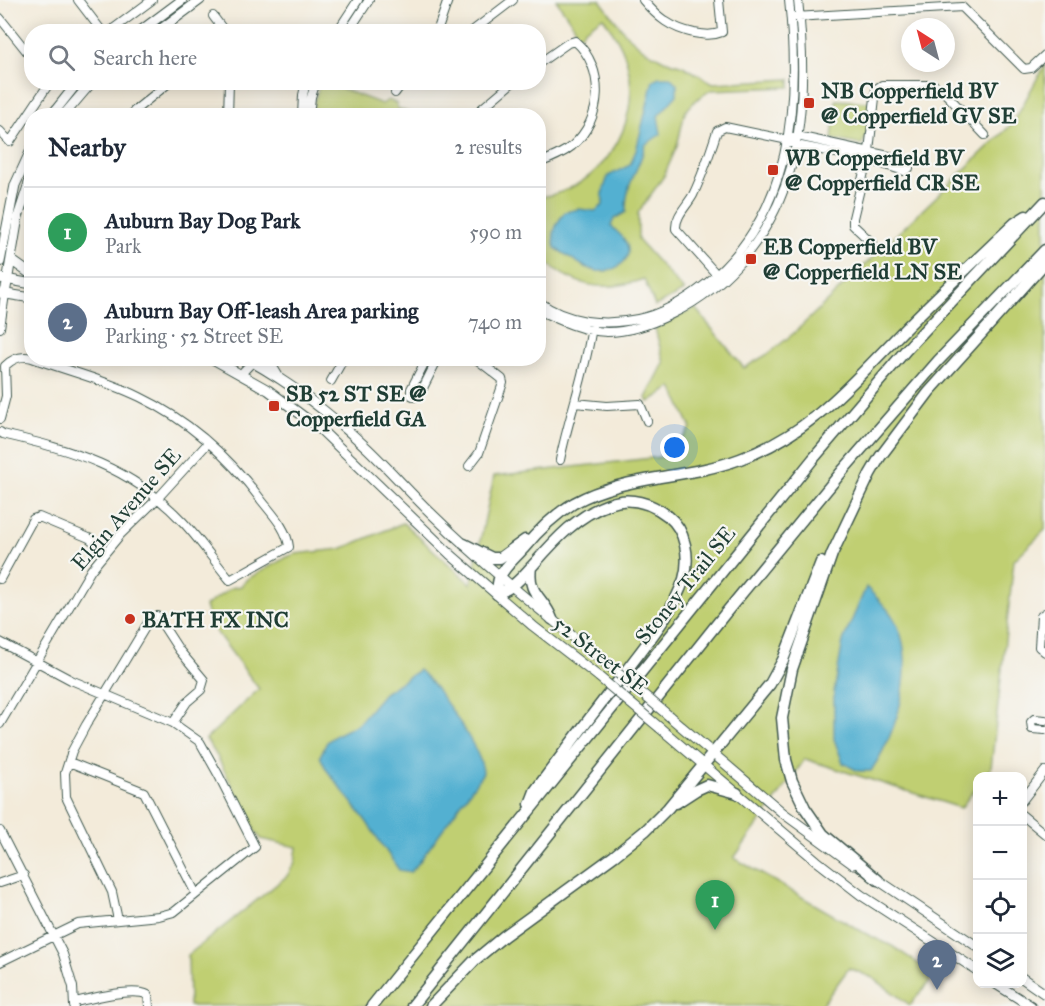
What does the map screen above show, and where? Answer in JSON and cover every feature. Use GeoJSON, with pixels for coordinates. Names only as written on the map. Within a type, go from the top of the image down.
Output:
{"type":"FeatureCollection","features":[{"type":"Feature","properties":{"kind":"highway"},"geometry":{"type":"LineString","coordinates":[[525,815],[535,791],[652,637],[670,609],[684,577],[687,556],[683,538],[674,521],[659,509],[644,502],[610,503],[585,515],[562,534],[513,588],[497,594],[499,577],[553,518],[589,495],[606,489],[704,470],[741,459],[776,444],[810,421],[844,392],[900,334],[1015,224],[1042,205]]}},
{"type":"Feature","properties":{"kind":"highway","name":"Stoney Trail SE"},"geometry":{"type":"LineString","coordinates":[[372,1006],[813,459],[906,350],[1042,205]]}},
{"type":"Feature","properties":{"kind":"highway"},"geometry":{"type":"LineString","coordinates":[[412,1006],[724,615],[844,469],[938,361],[1045,250]]}},
{"type":"Feature","properties":{"kind":"highway"},"geometry":{"type":"LineString","coordinates":[[431,1006],[482,954],[646,830],[704,766],[770,684],[783,660],[842,518],[880,457],[929,392],[1045,263]]}},
{"type":"Feature","properties":{"kind":"highway"},"geometry":{"type":"LineString","coordinates":[[870,474],[832,554],[817,593],[792,669],[782,718],[786,760],[792,781],[805,808],[823,834],[878,880]]}},
{"type":"Feature","properties":{"kind":"highway"},"geometry":{"type":"LineString","coordinates":[[464,544],[492,558],[500,558],[536,534]]}},
{"type":"Feature","properties":{"kind":"highway"},"geometry":{"type":"LineString","coordinates":[[531,567],[529,577],[532,588],[549,611],[552,619]]}},
{"type":"Feature","properties":{"kind":"highway"},"geometry":{"type":"LineString","coordinates":[[668,808],[707,785],[737,793]]}},
{"type":"Feature","properties":{"kind":"main road"},"geometry":{"type":"LineString","coordinates":[[150,24],[182,0]]}},
{"type":"Feature","properties":{"kind":"main road"},"geometry":{"type":"LineString","coordinates":[[168,24],[200,0]]}},
{"type":"Feature","properties":{"kind":"main road"},"geometry":{"type":"LineString","coordinates":[[57,108],[72,90]]}},
{"type":"Feature","properties":{"kind":"main road"},"geometry":{"type":"LineString","coordinates":[[70,108],[85,90]]}},
{"type":"Feature","properties":{"kind":"main road"},"geometry":{"type":"LineString","coordinates":[[0,262],[1,246],[15,185],[24,165]]}},
{"type":"Feature","properties":{"kind":"main road"},"geometry":{"type":"LineString","coordinates":[[24,199],[2,293],[24,297]]}},
{"type":"Feature","properties":{"kind":"main road"},"geometry":{"type":"LineString","coordinates":[[11,260],[24,269]]}},
{"type":"Feature","properties":{"kind":"main road"},"geometry":{"type":"LineString","coordinates":[[4,279],[24,283]]}},
{"type":"Feature","properties":{"kind":"main road","name":"52 Street SE"},"geometry":{"type":"LineString","coordinates":[[226,366],[284,402],[319,428],[423,529],[533,626],[599,677],[817,861],[861,895],[973,968]]}},
{"type":"Feature","properties":{"kind":"main road","name":"52 Street SE"},"geometry":{"type":"LineString","coordinates":[[260,366],[327,414],[366,447],[499,577],[608,665],[783,813],[838,854],[973,944]]}},
{"type":"Feature","properties":{"kind":"main road"},"geometry":{"type":"LineString","coordinates":[[272,366],[281,380]]}},
{"type":"Feature","properties":{"kind":"main road"},"geometry":{"type":"LineString","coordinates":[[1027,981],[1045,994]]}},
{"type":"Feature","properties":{"kind":"main road"},"geometry":{"type":"LineString","coordinates":[[1035,986],[1045,987]]}},
{"type":"Feature","properties":{"kind":"main road"},"geometry":{"type":"LineString","coordinates":[[1002,988],[1031,1006]]}},
{"type":"Feature","properties":{"kind":"main road"},"geometry":{"type":"LineString","coordinates":[[1009,992],[1020,1006]]}},
{"type":"Feature","properties":{"kind":"street"},"geometry":{"type":"LineString","coordinates":[[78,0],[96,24]]}},
{"type":"Feature","properties":{"kind":"street"},"geometry":{"type":"LineString","coordinates":[[118,24],[152,0]]}},
{"type":"Feature","properties":{"kind":"street"},"geometry":{"type":"LineString","coordinates":[[342,24],[358,0]]}},
{"type":"Feature","properties":{"kind":"street"},"geometry":{"type":"LineString","coordinates":[[353,24],[369,0]]}},
{"type":"Feature","properties":{"kind":"street"},"geometry":{"type":"LineString","coordinates":[[440,24],[448,0]]}},
{"type":"Feature","properties":{"kind":"street"},"geometry":{"type":"LineString","coordinates":[[482,24],[513,0]]}},
{"type":"Feature","properties":{"kind":"street"},"geometry":{"type":"LineString","coordinates":[[643,0],[668,24],[682,30],[712,36],[722,33],[719,0]]}},
{"type":"Feature","properties":{"kind":"street"},"geometry":{"type":"LineString","coordinates":[[546,306],[592,326],[657,314],[682,301],[717,275],[768,215],[788,140],[792,91],[789,0]]}},
{"type":"Feature","properties":{"kind":"street"},"geometry":{"type":"LineString","coordinates":[[546,314],[572,326],[628,330],[657,321],[686,307],[722,281],[742,261],[784,191],[797,140],[801,98],[798,0]]}},
{"type":"Feature","properties":{"kind":"street"},"geometry":{"type":"LineString","coordinates":[[791,17],[962,7],[1024,69],[1031,68],[1045,55]]}},
{"type":"Feature","properties":{"kind":"street"},"geometry":{"type":"LineString","coordinates":[[213,16],[219,24]]}},
{"type":"Feature","properties":{"kind":"street"},"geometry":{"type":"LineString","coordinates":[[0,18],[24,48]]}},
{"type":"Feature","properties":{"kind":"street"},"geometry":{"type":"LineString","coordinates":[[546,58],[568,42],[574,42],[584,49],[594,70],[597,91],[594,111],[584,132],[572,146],[553,159],[546,161]]}},
{"type":"Feature","properties":{"kind":"street"},"geometry":{"type":"LineString","coordinates":[[872,243],[853,225],[853,218],[868,155],[876,89],[882,85],[934,85],[942,90],[985,135]]}},
{"type":"Feature","properties":{"kind":"street"},"geometry":{"type":"LineString","coordinates":[[32,108],[44,90]]}},
{"type":"Feature","properties":{"kind":"street"},"geometry":{"type":"LineString","coordinates":[[138,108],[160,90]]}},
{"type":"Feature","properties":{"kind":"street"},"geometry":{"type":"LineString","coordinates":[[228,108],[230,90]]}},
{"type":"Feature","properties":{"kind":"street"},"geometry":{"type":"LineString","coordinates":[[302,108],[304,90]]}},
{"type":"Feature","properties":{"kind":"street"},"geometry":{"type":"LineString","coordinates":[[309,108],[313,90]]}},
{"type":"Feature","properties":{"kind":"street"},"geometry":{"type":"LineString","coordinates":[[482,108],[504,90]]}},
{"type":"Feature","properties":{"kind":"street"},"geometry":{"type":"LineString","coordinates":[[0,131],[10,142],[24,119]]}},
{"type":"Feature","properties":{"kind":"street"},"geometry":{"type":"LineString","coordinates":[[717,275],[676,229],[675,222],[692,196],[708,160],[717,131],[725,127],[868,155]]}},
{"type":"Feature","properties":{"kind":"street"},"geometry":{"type":"LineString","coordinates":[[0,328],[2,293]]}},
{"type":"Feature","properties":{"kind":"street"},"geometry":{"type":"LineString","coordinates":[[560,460],[566,429],[585,367],[592,326]]}},
{"type":"Feature","properties":{"kind":"street"},"geometry":{"type":"LineString","coordinates":[[0,419],[6,396],[5,366],[12,359],[24,356]]}},
{"type":"Feature","properties":{"kind":"street"},"geometry":{"type":"LineString","coordinates":[[0,432],[95,460],[130,477],[183,522],[230,580],[290,547],[288,535],[245,479],[184,422],[141,397],[116,386],[56,366]]}},
{"type":"Feature","properties":{"kind":"street"},"geometry":{"type":"LineString","coordinates":[[241,374],[247,366]]}},
{"type":"Feature","properties":{"kind":"street"},"geometry":{"type":"LineString","coordinates":[[331,381],[339,366]]}},
{"type":"Feature","properties":{"kind":"street"},"geometry":{"type":"LineString","coordinates":[[423,366],[411,389],[411,395],[415,398],[420,394],[434,366]]}},
{"type":"Feature","properties":{"kind":"street"},"geometry":{"type":"LineString","coordinates":[[469,466],[479,453],[503,383],[502,379],[485,366]]}},
{"type":"Feature","properties":{"kind":"street"},"geometry":{"type":"LineString","coordinates":[[575,403],[608,406],[640,404],[647,422]]}},
{"type":"Feature","properties":{"kind":"street","name":"Elgin Avenue SE"},"geometry":{"type":"LineString","coordinates":[[0,724],[91,570],[106,551],[208,443]]}},
{"type":"Feature","properties":{"kind":"street"},"geometry":{"type":"LineString","coordinates":[[0,579],[33,519],[39,517],[89,538],[106,551]]}},
{"type":"Feature","properties":{"kind":"street"},"geometry":{"type":"LineString","coordinates":[[1045,613],[1041,616],[1039,647],[1042,652],[1045,652]]}},
{"type":"Feature","properties":{"kind":"street"},"geometry":{"type":"LineString","coordinates":[[118,920],[112,892],[66,797],[65,773],[86,725],[152,616],[157,616],[179,650],[204,680],[201,690],[187,702],[173,723]]}},
{"type":"Feature","properties":{"kind":"street"},"geometry":{"type":"LineString","coordinates":[[0,642],[104,695],[173,723],[200,742],[255,847],[174,912],[159,916],[78,924],[0,962]]}},
{"type":"Feature","properties":{"kind":"street"},"geometry":{"type":"LineString","coordinates":[[1045,720],[1034,719],[1030,726],[1032,729],[1045,730]]}},
{"type":"Feature","properties":{"kind":"street"},"geometry":{"type":"LineString","coordinates":[[69,762],[144,792],[196,894]]}},
{"type":"Feature","properties":{"kind":"street"},"geometry":{"type":"LineString","coordinates":[[1027,796],[1045,771]]}},
{"type":"Feature","properties":{"kind":"street"},"geometry":{"type":"LineString","coordinates":[[1027,818],[1045,834]]}},
{"type":"Feature","properties":{"kind":"street"},"geometry":{"type":"LineString","coordinates":[[0,831],[63,954],[69,969],[74,1004],[131,992],[142,992],[148,995],[149,1006]]}},
{"type":"Feature","properties":{"kind":"street"},"geometry":{"type":"LineString","coordinates":[[0,883],[24,875]]}},
{"type":"Feature","properties":{"kind":"green space"},"geometry":{"type":"Polygon","coordinates":[[[556,0],[600,0],[626,34],[643,49],[664,60],[683,66],[713,83],[790,79],[790,87],[711,90],[696,100],[685,112],[677,146],[664,176],[638,213],[638,240],[684,291],[655,306],[644,279],[614,286],[587,284],[563,274],[546,262],[546,196],[563,191],[582,181],[599,168],[612,151],[622,132],[629,111],[631,89],[628,67],[615,35],[603,17],[584,30],[581,35],[576,33],[575,27],[556,0]]]}},
{"type":"Feature","properties":{"kind":"green space"},"geometry":{"type":"Polygon","coordinates":[[[1045,64],[1045,530],[1014,560],[991,768],[988,772],[973,772],[973,792],[961,808],[805,759],[734,858],[870,936],[892,946],[935,975],[910,1005],[873,978],[849,968],[821,1006],[189,1006],[188,955],[287,876],[295,862],[297,847],[261,839],[206,739],[259,689],[211,625],[205,606],[231,588],[241,586],[247,579],[287,557],[341,549],[403,523],[471,584],[494,476],[669,456],[691,428],[672,387],[649,402],[646,398],[664,363],[655,328],[695,308],[744,368],[768,354],[794,333],[1013,123],[1045,64]]]}},
{"type":"Feature","properties":{"kind":"green space"},"geometry":{"type":"Polygon","coordinates":[[[318,90],[345,90],[382,104],[388,100],[396,103],[398,108],[314,108],[318,90]]]}},
{"type":"Feature","properties":{"kind":"green space"},"geometry":{"type":"Polygon","coordinates":[[[836,100],[869,102],[867,130],[861,145],[832,139],[836,100]]]}},
{"type":"Feature","properties":{"kind":"water"},"geometry":{"type":"Polygon","coordinates":[[[659,77],[670,77],[677,84],[677,95],[658,116],[661,134],[645,145],[630,185],[626,212],[614,219],[611,226],[626,242],[628,254],[622,263],[613,269],[597,271],[591,269],[555,248],[553,238],[555,229],[565,212],[579,209],[595,211],[603,205],[603,191],[608,176],[630,165],[637,147],[653,80],[659,77]]]}},
{"type":"Feature","properties":{"kind":"water"},"geometry":{"type":"Polygon","coordinates":[[[866,587],[888,610],[900,632],[905,673],[897,715],[890,736],[871,771],[858,771],[843,763],[834,739],[834,692],[843,641],[866,587]]]}},
{"type":"Feature","properties":{"kind":"water"},"geometry":{"type":"Polygon","coordinates":[[[419,670],[447,703],[467,735],[481,763],[483,773],[411,872],[399,870],[366,821],[326,769],[320,756],[327,742],[358,724],[384,693],[419,670]]]}},
{"type":"Feature","properties":{"kind":"place","name":"NB Copperfield BV @ Copperfield GV SE"},"geometry":{"type":"Point","coordinates":[809,103]}},
{"type":"Feature","properties":{"kind":"place","name":"WB Copperfield BV @ Copperfield CR SE"},"geometry":{"type":"Point","coordinates":[773,170]}},
{"type":"Feature","properties":{"kind":"place","name":"EB Copperfield BV @ Copperfield LN SE"},"geometry":{"type":"Point","coordinates":[751,259]}},
{"type":"Feature","properties":{"kind":"place","name":"SB 52 ST SE @ Copperfield GA"},"geometry":{"type":"Point","coordinates":[274,406]}},
{"type":"Feature","properties":{"kind":"place","name":"BATH FX INC"},"geometry":{"type":"Point","coordinates":[130,619]}},
{"type":"Feature","properties":{"kind":"place","name":"Auburn Bay Dog Park"},"geometry":{"type":"Point","coordinates":[715,930]}},
{"type":"Feature","properties":{"kind":"place","name":"Auburn Bay Off-leash Area parking"},"geometry":{"type":"Point","coordinates":[937,990]}}]}
